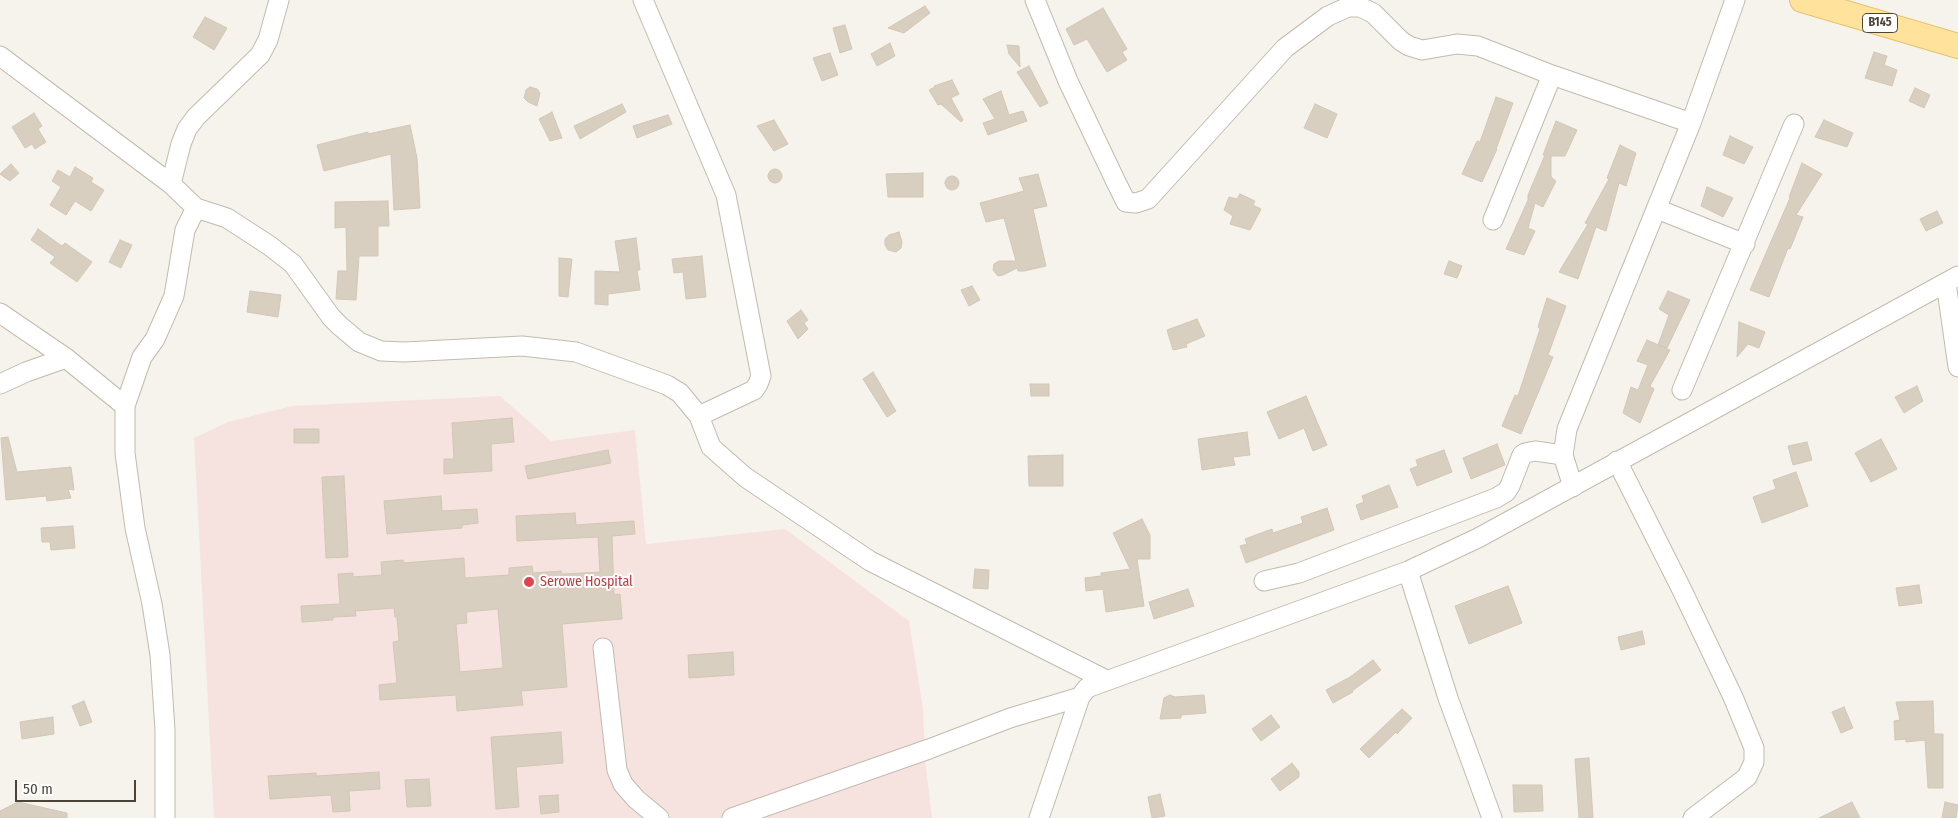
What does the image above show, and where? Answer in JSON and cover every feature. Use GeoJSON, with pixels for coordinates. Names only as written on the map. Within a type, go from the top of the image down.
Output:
{"type":"FeatureCollection","features":[{"type":"Feature","properties":{"kind":"main road","name":"B145"},"geometry":{"type":"LineString","coordinates":[[1802,0],[1958,46]]}},
{"type":"Feature","properties":{"kind":"street"},"geometry":{"type":"LineString","coordinates":[[171,184],[181,144],[187,129],[196,117],[260,55],[268,40],[279,0]]}},
{"type":"Feature","properties":{"kind":"street"},"geometry":{"type":"LineString","coordinates":[[643,0],[726,195],[761,376],[754,390],[699,416]]}},
{"type":"Feature","properties":{"kind":"street"},"geometry":{"type":"LineString","coordinates":[[1035,0],[1068,81],[1116,182],[1126,202],[1136,204],[1148,199],[1285,48],[1328,16],[1348,7],[1360,7],[1373,13],[1401,41],[1409,46],[1422,50],[1457,44],[1478,46],[1552,75],[1692,123]]}},
{"type":"Feature","properties":{"kind":"street"},"geometry":{"type":"LineString","coordinates":[[1573,487],[1563,456],[1568,429],[1692,123],[1735,0]]}},
{"type":"Feature","properties":{"kind":"street"},"geometry":{"type":"LineString","coordinates":[[0,56],[171,184],[196,208],[227,218],[278,252],[293,264],[340,326],[359,342],[381,351],[404,352],[522,346],[576,352],[667,385],[680,393],[699,416],[711,448],[721,457],[745,477],[870,561],[1106,680]]}},
{"type":"Feature","properties":{"kind":"street"},"geometry":{"type":"LineString","coordinates":[[1493,220],[1552,75]]}},
{"type":"Feature","properties":{"kind":"street"},"geometry":{"type":"LineString","coordinates":[[1682,390],[1794,124]]}},
{"type":"Feature","properties":{"kind":"street"},"geometry":{"type":"LineString","coordinates":[[165,818],[165,730],[160,655],[152,604],[135,528],[124,453],[124,406],[142,357],[155,339],[174,296],[185,230],[196,208]]}},
{"type":"Feature","properties":{"kind":"street"},"geometry":{"type":"LineString","coordinates":[[1657,209],[1745,244]]}},
{"type":"Feature","properties":{"kind":"street"},"geometry":{"type":"LineString","coordinates":[[1039,818],[1080,697],[1087,688],[1408,571],[1478,538],[1952,279],[1958,368]]}},
{"type":"Feature","properties":{"kind":"street"},"geometry":{"type":"LineString","coordinates":[[0,313],[66,358],[124,406]]}},
{"type":"Feature","properties":{"kind":"street"},"geometry":{"type":"LineString","coordinates":[[0,384],[26,372],[66,358]]}},
{"type":"Feature","properties":{"kind":"street"},"geometry":{"type":"LineString","coordinates":[[1264,581],[1299,572],[1496,498],[1506,492],[1510,486],[1525,453],[1535,451],[1563,456]]}},
{"type":"Feature","properties":{"kind":"street"},"geometry":{"type":"LineString","coordinates":[[1617,461],[1689,604],[1733,697],[1754,748],[1754,762],[1747,777],[1694,818]]}},
{"type":"Feature","properties":{"kind":"street"},"geometry":{"type":"LineString","coordinates":[[1408,571],[1448,698],[1492,818]]}},
{"type":"Feature","properties":{"kind":"street"},"geometry":{"type":"LineString","coordinates":[[603,648],[616,770],[623,784],[636,799],[659,818]]}},
{"type":"Feature","properties":{"kind":"street"},"geometry":{"type":"LineString","coordinates":[[732,818],[929,749],[1010,718],[1080,697]]}},
{"type":"Feature","properties":{"kind":"shaded area","name":"Serowe Hospital"},"geometry":{"type":"Polygon","coordinates":[[[500,396],[551,441],[635,430],[646,544],[785,529],[909,621],[923,709],[925,759],[932,818],[214,818],[194,438],[228,422],[292,406],[500,396]]]}},
{"type":"Feature","properties":{"kind":"building"},"geometry":{"type":"Polygon","coordinates":[[[925,6],[930,13],[904,33],[888,28],[925,6]]]}},
{"type":"Feature","properties":{"kind":"building"},"geometry":{"type":"Polygon","coordinates":[[[1103,8],[1127,49],[1122,52],[1127,60],[1107,72],[1087,39],[1074,45],[1066,29],[1103,8]]]}},
{"type":"Feature","properties":{"kind":"building"},"geometry":{"type":"Polygon","coordinates":[[[205,17],[227,28],[214,50],[193,37],[205,17]]]}},
{"type":"Feature","properties":{"kind":"building"},"geometry":{"type":"Polygon","coordinates":[[[845,25],[852,49],[840,53],[833,28],[845,25]]]}},
{"type":"Feature","properties":{"kind":"building"},"geometry":{"type":"Polygon","coordinates":[[[890,43],[895,56],[877,66],[871,54],[890,43]]]}},
{"type":"Feature","properties":{"kind":"building"},"geometry":{"type":"Polygon","coordinates":[[[1007,45],[1019,46],[1020,67],[1009,54],[1007,45]]]}},
{"type":"Feature","properties":{"kind":"building"},"geometry":{"type":"Polygon","coordinates":[[[1874,52],[1887,56],[1884,65],[1897,70],[1892,86],[1865,78],[1874,52]]]}},
{"type":"Feature","properties":{"kind":"building"},"geometry":{"type":"Polygon","coordinates":[[[830,53],[838,75],[822,81],[813,58],[830,53]]]}},
{"type":"Feature","properties":{"kind":"building"},"geometry":{"type":"Polygon","coordinates":[[[1029,66],[1048,103],[1040,107],[1017,72],[1029,66]]]}},
{"type":"Feature","properties":{"kind":"building"},"geometry":{"type":"Polygon","coordinates":[[[952,80],[959,94],[951,98],[963,120],[961,122],[941,104],[938,105],[929,90],[934,86],[952,80]]]}},
{"type":"Feature","properties":{"kind":"building"},"geometry":{"type":"Polygon","coordinates":[[[530,87],[537,89],[540,93],[537,106],[524,98],[526,90],[530,87]]]}},
{"type":"Feature","properties":{"kind":"building"},"geometry":{"type":"Polygon","coordinates":[[[1915,88],[1930,95],[1924,108],[1909,101],[1915,88]]]}},
{"type":"Feature","properties":{"kind":"building"},"geometry":{"type":"Polygon","coordinates":[[[1001,91],[1009,115],[1023,111],[1027,121],[988,135],[983,123],[995,119],[983,99],[1001,91]]]}},
{"type":"Feature","properties":{"kind":"building"},"geometry":{"type":"Polygon","coordinates":[[[1496,97],[1513,103],[1497,149],[1482,182],[1462,174],[1477,141],[1480,142],[1496,97]]]}},
{"type":"Feature","properties":{"kind":"building"},"geometry":{"type":"Polygon","coordinates":[[[622,104],[626,112],[580,139],[574,126],[622,104]]]}},
{"type":"Feature","properties":{"kind":"building"},"geometry":{"type":"Polygon","coordinates":[[[1315,104],[1337,114],[1327,138],[1304,128],[1315,104]]]}},
{"type":"Feature","properties":{"kind":"building"},"geometry":{"type":"Polygon","coordinates":[[[552,112],[562,138],[550,141],[539,119],[552,112]]]}},
{"type":"Feature","properties":{"kind":"building"},"geometry":{"type":"Polygon","coordinates":[[[34,113],[42,126],[38,129],[46,142],[35,149],[32,144],[25,148],[12,127],[34,113]]]}},
{"type":"Feature","properties":{"kind":"building"},"geometry":{"type":"Polygon","coordinates":[[[668,115],[672,124],[637,138],[633,126],[668,115]]]}},
{"type":"Feature","properties":{"kind":"building"},"geometry":{"type":"Polygon","coordinates":[[[774,120],[788,144],[774,151],[757,126],[774,120]]]}},
{"type":"Feature","properties":{"kind":"building"},"geometry":{"type":"Polygon","coordinates":[[[1824,120],[1853,133],[1847,147],[1815,137],[1824,120]]]}},
{"type":"Feature","properties":{"kind":"building"},"geometry":{"type":"Polygon","coordinates":[[[1556,121],[1577,130],[1565,156],[1551,156],[1551,177],[1556,181],[1543,207],[1535,203],[1528,228],[1535,231],[1524,255],[1506,249],[1528,200],[1528,195],[1545,155],[1543,155],[1556,121]]]}},
{"type":"Feature","properties":{"kind":"building"},"geometry":{"type":"Polygon","coordinates":[[[410,125],[417,158],[420,208],[394,210],[391,154],[324,171],[317,145],[368,132],[368,134],[410,125]]]}},
{"type":"Feature","properties":{"kind":"building"},"geometry":{"type":"Polygon","coordinates":[[[1730,136],[1753,147],[1744,164],[1723,155],[1730,136]]]}},
{"type":"Feature","properties":{"kind":"building"},"geometry":{"type":"Polygon","coordinates":[[[1620,145],[1636,153],[1626,186],[1619,183],[1606,231],[1596,227],[1578,279],[1559,272],[1588,224],[1585,223],[1609,179],[1607,178],[1620,145]]]}},
{"type":"Feature","properties":{"kind":"building"},"geometry":{"type":"Polygon","coordinates":[[[1802,163],[1822,174],[1796,215],[1803,217],[1790,249],[1788,248],[1769,297],[1750,290],[1790,198],[1802,163]]]}},
{"type":"Feature","properties":{"kind":"building"},"geometry":{"type":"Polygon","coordinates":[[[11,164],[19,173],[10,181],[0,174],[11,164]]]}},
{"type":"Feature","properties":{"kind":"building"},"geometry":{"type":"Polygon","coordinates":[[[75,167],[93,178],[91,182],[104,190],[91,211],[75,201],[66,215],[50,205],[61,187],[52,181],[58,170],[70,177],[75,167]]]}},
{"type":"Feature","properties":{"kind":"building"},"geometry":{"type":"Polygon","coordinates":[[[772,169],[778,169],[782,176],[778,183],[772,183],[768,179],[768,173],[772,169]]]}},
{"type":"Feature","properties":{"kind":"building"},"geometry":{"type":"Polygon","coordinates":[[[923,173],[923,197],[888,197],[886,174],[923,173]]]}},
{"type":"Feature","properties":{"kind":"building"},"geometry":{"type":"Polygon","coordinates":[[[1038,174],[1047,206],[1033,209],[1046,266],[1024,271],[1018,271],[1017,268],[998,276],[993,270],[994,264],[999,261],[1016,261],[1004,218],[986,222],[980,203],[1024,191],[1019,178],[1038,174]]]}},
{"type":"Feature","properties":{"kind":"building"},"geometry":{"type":"Polygon","coordinates":[[[949,176],[955,176],[959,183],[955,190],[949,190],[945,186],[945,180],[949,176]]]}},
{"type":"Feature","properties":{"kind":"building"},"geometry":{"type":"Polygon","coordinates":[[[1707,187],[1733,198],[1723,217],[1701,206],[1707,187]]]}},
{"type":"Feature","properties":{"kind":"building"},"geometry":{"type":"Polygon","coordinates":[[[1240,194],[1255,201],[1253,205],[1261,209],[1250,230],[1230,224],[1233,216],[1224,210],[1229,197],[1237,199],[1240,194]]]}},
{"type":"Feature","properties":{"kind":"building"},"geometry":{"type":"Polygon","coordinates":[[[388,201],[389,226],[378,226],[378,256],[359,256],[356,300],[336,299],[338,271],[347,271],[346,227],[335,228],[335,202],[388,201]]]}},
{"type":"Feature","properties":{"kind":"building"},"geometry":{"type":"Polygon","coordinates":[[[1937,211],[1943,223],[1926,231],[1920,219],[1937,211]]]}},
{"type":"Feature","properties":{"kind":"building"},"geometry":{"type":"Polygon","coordinates":[[[38,229],[62,246],[65,243],[92,262],[77,282],[50,263],[55,257],[31,240],[38,229]]]}},
{"type":"Feature","properties":{"kind":"building"},"geometry":{"type":"Polygon","coordinates":[[[899,232],[902,242],[901,248],[896,252],[888,250],[885,245],[885,239],[889,235],[899,232]]]}},
{"type":"Feature","properties":{"kind":"building"},"geometry":{"type":"Polygon","coordinates":[[[636,238],[640,270],[637,270],[640,290],[608,294],[608,305],[595,304],[595,271],[620,272],[615,241],[636,238]]]}},
{"type":"Feature","properties":{"kind":"building"},"geometry":{"type":"Polygon","coordinates":[[[120,240],[132,245],[121,268],[109,262],[120,240]]]}},
{"type":"Feature","properties":{"kind":"building"},"geometry":{"type":"Polygon","coordinates":[[[702,256],[706,297],[686,299],[683,272],[674,273],[672,259],[702,256]]]}},
{"type":"Feature","properties":{"kind":"building"},"geometry":{"type":"Polygon","coordinates":[[[559,258],[572,259],[568,297],[559,296],[559,258]]]}},
{"type":"Feature","properties":{"kind":"building"},"geometry":{"type":"Polygon","coordinates":[[[1449,261],[1462,266],[1457,278],[1444,274],[1449,261]]]}},
{"type":"Feature","properties":{"kind":"building"},"geometry":{"type":"Polygon","coordinates":[[[972,286],[980,300],[969,306],[961,290],[972,286]]]}},
{"type":"Feature","properties":{"kind":"building"},"geometry":{"type":"Polygon","coordinates":[[[250,291],[281,295],[278,317],[247,312],[250,291]]]}},
{"type":"Feature","properties":{"kind":"building"},"geometry":{"type":"Polygon","coordinates":[[[1668,291],[1690,300],[1667,348],[1658,345],[1669,315],[1659,309],[1668,291]]]}},
{"type":"Feature","properties":{"kind":"building"},"geometry":{"type":"Polygon","coordinates":[[[1547,298],[1566,306],[1548,355],[1553,357],[1521,434],[1502,426],[1515,395],[1518,396],[1540,329],[1538,327],[1547,298]]]}},
{"type":"Feature","properties":{"kind":"building"},"geometry":{"type":"Polygon","coordinates":[[[801,310],[808,320],[804,323],[808,329],[798,339],[787,321],[801,310]]]}},
{"type":"Feature","properties":{"kind":"building"},"geometry":{"type":"Polygon","coordinates":[[[1197,319],[1205,336],[1186,344],[1187,347],[1173,350],[1167,330],[1197,319]]]}},
{"type":"Feature","properties":{"kind":"building"},"geometry":{"type":"Polygon","coordinates":[[[1739,322],[1765,332],[1759,348],[1748,344],[1737,357],[1739,322]]]}},
{"type":"Feature","properties":{"kind":"building"},"geometry":{"type":"Polygon","coordinates":[[[1647,340],[1670,350],[1650,386],[1654,389],[1640,423],[1623,413],[1631,387],[1638,390],[1648,365],[1637,361],[1647,340]]]}},
{"type":"Feature","properties":{"kind":"building"},"geometry":{"type":"Polygon","coordinates":[[[873,372],[896,411],[887,417],[863,379],[873,372]]]}},
{"type":"Feature","properties":{"kind":"building"},"geometry":{"type":"Polygon","coordinates":[[[1030,384],[1049,384],[1049,396],[1031,396],[1030,384]]]}},
{"type":"Feature","properties":{"kind":"building"},"geometry":{"type":"Polygon","coordinates":[[[1917,386],[1923,401],[1904,413],[1895,397],[1917,386]]]}},
{"type":"Feature","properties":{"kind":"building"},"geometry":{"type":"Polygon","coordinates":[[[1306,396],[1327,445],[1313,451],[1304,428],[1279,439],[1267,412],[1306,396]]]}},
{"type":"Feature","properties":{"kind":"building"},"geometry":{"type":"Polygon","coordinates":[[[512,418],[514,442],[491,444],[492,471],[444,474],[444,459],[454,459],[452,423],[512,418]]]}},
{"type":"Feature","properties":{"kind":"building"},"geometry":{"type":"Polygon","coordinates":[[[294,429],[319,429],[319,443],[294,443],[294,429]]]}},
{"type":"Feature","properties":{"kind":"building"},"geometry":{"type":"Polygon","coordinates":[[[1247,432],[1250,455],[1233,457],[1235,465],[1202,470],[1198,439],[1247,432]]]}},
{"type":"Feature","properties":{"kind":"building"},"geometry":{"type":"Polygon","coordinates":[[[8,437],[17,472],[71,467],[74,490],[68,489],[71,498],[47,501],[46,496],[6,500],[1,438],[8,437]]]}},
{"type":"Feature","properties":{"kind":"building"},"geometry":{"type":"Polygon","coordinates":[[[1881,439],[1897,469],[1871,482],[1855,453],[1881,439]]]}},
{"type":"Feature","properties":{"kind":"building"},"geometry":{"type":"Polygon","coordinates":[[[1807,442],[1812,460],[1793,465],[1788,446],[1807,442]]]}},
{"type":"Feature","properties":{"kind":"building"},"geometry":{"type":"Polygon","coordinates":[[[1497,444],[1505,465],[1471,479],[1463,458],[1497,444]]]}},
{"type":"Feature","properties":{"kind":"building"},"geometry":{"type":"Polygon","coordinates":[[[608,450],[611,463],[528,479],[525,466],[608,450]]]}},
{"type":"Feature","properties":{"kind":"building"},"geometry":{"type":"Polygon","coordinates":[[[1444,450],[1452,472],[1417,486],[1410,469],[1418,466],[1416,460],[1444,450]]]}},
{"type":"Feature","properties":{"kind":"building"},"geometry":{"type":"Polygon","coordinates":[[[1063,455],[1063,486],[1029,486],[1028,456],[1063,455]]]}},
{"type":"Feature","properties":{"kind":"building"},"geometry":{"type":"Polygon","coordinates":[[[1796,472],[1808,506],[1762,523],[1753,497],[1776,489],[1773,480],[1796,472]]]}},
{"type":"Feature","properties":{"kind":"building"},"geometry":{"type":"Polygon","coordinates":[[[344,476],[348,557],[326,558],[322,477],[344,476]]]}},
{"type":"Feature","properties":{"kind":"building"},"geometry":{"type":"Polygon","coordinates":[[[1389,485],[1398,507],[1361,520],[1356,505],[1364,502],[1362,496],[1389,485]]]}},
{"type":"Feature","properties":{"kind":"building"},"geometry":{"type":"Polygon","coordinates":[[[441,496],[442,511],[477,509],[478,523],[462,525],[462,528],[387,534],[384,501],[441,496]]]}},
{"type":"Feature","properties":{"kind":"building"},"geometry":{"type":"Polygon","coordinates":[[[1327,508],[1334,530],[1246,563],[1240,546],[1247,544],[1245,539],[1272,529],[1273,533],[1303,523],[1301,517],[1327,508]]]}},
{"type":"Feature","properties":{"kind":"building"},"geometry":{"type":"Polygon","coordinates":[[[575,513],[576,525],[634,521],[635,534],[612,536],[614,595],[620,594],[622,619],[562,624],[567,687],[521,691],[523,705],[457,711],[456,695],[380,700],[379,685],[397,683],[393,642],[399,641],[397,617],[395,617],[394,608],[355,611],[356,616],[333,617],[333,620],[302,622],[301,606],[340,604],[338,574],[353,573],[353,577],[382,575],[381,562],[403,560],[404,563],[464,558],[465,578],[509,575],[509,568],[532,566],[533,573],[561,571],[562,574],[600,572],[598,537],[517,541],[516,516],[575,513]],[[498,609],[466,612],[467,623],[456,624],[460,672],[503,668],[498,609]]]}},
{"type":"Feature","properties":{"kind":"building"},"geometry":{"type":"Polygon","coordinates":[[[1142,519],[1150,535],[1150,559],[1137,559],[1144,606],[1106,612],[1103,589],[1086,591],[1085,578],[1101,576],[1101,573],[1130,569],[1113,533],[1142,519]]]}},
{"type":"Feature","properties":{"kind":"building"},"geometry":{"type":"Polygon","coordinates":[[[73,526],[75,548],[51,550],[50,542],[42,542],[41,528],[73,526]]]}},
{"type":"Feature","properties":{"kind":"building"},"geometry":{"type":"Polygon","coordinates":[[[975,569],[989,570],[988,589],[973,588],[975,569]]]}},
{"type":"Feature","properties":{"kind":"building"},"geometry":{"type":"Polygon","coordinates":[[[1919,585],[1922,603],[1899,606],[1896,588],[1919,585]]]}},
{"type":"Feature","properties":{"kind":"building"},"geometry":{"type":"Polygon","coordinates":[[[1508,586],[1522,623],[1469,644],[1455,606],[1508,586]]]}},
{"type":"Feature","properties":{"kind":"building"},"geometry":{"type":"Polygon","coordinates":[[[1188,589],[1194,606],[1154,619],[1149,602],[1188,589]]]}},
{"type":"Feature","properties":{"kind":"building"},"geometry":{"type":"Polygon","coordinates":[[[1642,631],[1645,644],[1621,650],[1618,637],[1642,631]]]}},
{"type":"Feature","properties":{"kind":"building"},"geometry":{"type":"Polygon","coordinates":[[[733,652],[734,675],[689,678],[688,655],[733,652]]]}},
{"type":"Feature","properties":{"kind":"building"},"geometry":{"type":"Polygon","coordinates":[[[1373,660],[1381,670],[1353,692],[1333,703],[1326,690],[1350,677],[1373,660]]]}},
{"type":"Feature","properties":{"kind":"building"},"geometry":{"type":"Polygon","coordinates":[[[1170,695],[1175,697],[1204,695],[1206,713],[1181,715],[1181,718],[1160,719],[1164,698],[1170,695]]]}},
{"type":"Feature","properties":{"kind":"building"},"geometry":{"type":"Polygon","coordinates":[[[84,701],[92,722],[80,726],[72,706],[84,701]]]}},
{"type":"Feature","properties":{"kind":"building"},"geometry":{"type":"Polygon","coordinates":[[[1933,701],[1934,734],[1943,734],[1943,788],[1928,788],[1925,740],[1906,742],[1906,739],[1895,740],[1894,721],[1900,720],[1896,702],[1933,701]]]}},
{"type":"Feature","properties":{"kind":"building"},"geometry":{"type":"Polygon","coordinates":[[[1844,707],[1853,728],[1841,733],[1832,712],[1844,707]]]}},
{"type":"Feature","properties":{"kind":"building"},"geometry":{"type":"Polygon","coordinates":[[[1402,709],[1412,718],[1369,758],[1360,749],[1402,709]]]}},
{"type":"Feature","properties":{"kind":"building"},"geometry":{"type":"Polygon","coordinates":[[[1271,715],[1280,727],[1261,741],[1252,729],[1271,715]]]}},
{"type":"Feature","properties":{"kind":"building"},"geometry":{"type":"Polygon","coordinates":[[[53,717],[54,734],[22,739],[20,722],[53,717]]]}},
{"type":"Feature","properties":{"kind":"building"},"geometry":{"type":"Polygon","coordinates":[[[561,732],[563,763],[516,767],[519,807],[496,809],[491,737],[561,732]]]}},
{"type":"Feature","properties":{"kind":"building"},"geometry":{"type":"Polygon","coordinates":[[[1589,758],[1593,818],[1579,818],[1575,759],[1589,758]]]}},
{"type":"Feature","properties":{"kind":"building"},"geometry":{"type":"Polygon","coordinates":[[[1292,763],[1299,772],[1299,777],[1280,791],[1271,779],[1292,763]]]}},
{"type":"Feature","properties":{"kind":"building"},"geometry":{"type":"Polygon","coordinates":[[[379,772],[380,789],[349,791],[350,811],[333,812],[331,795],[270,799],[268,776],[316,773],[316,776],[379,772]]]}},
{"type":"Feature","properties":{"kind":"building"},"geometry":{"type":"Polygon","coordinates":[[[429,779],[431,806],[407,807],[405,780],[429,779]]]}},
{"type":"Feature","properties":{"kind":"building"},"geometry":{"type":"Polygon","coordinates":[[[1513,785],[1542,785],[1543,811],[1514,812],[1513,785]]]}},
{"type":"Feature","properties":{"kind":"building"},"geometry":{"type":"Polygon","coordinates":[[[1160,794],[1165,816],[1152,818],[1148,797],[1160,794]]]}},
{"type":"Feature","properties":{"kind":"building"},"geometry":{"type":"Polygon","coordinates":[[[558,795],[559,812],[541,814],[539,796],[558,795]]]}},
{"type":"Feature","properties":{"kind":"building"},"geometry":{"type":"Polygon","coordinates":[[[18,802],[67,813],[67,818],[0,818],[0,811],[18,802]]]}},
{"type":"Feature","properties":{"kind":"building"},"geometry":{"type":"Polygon","coordinates":[[[1852,802],[1860,818],[1819,818],[1852,802]]]}},
{"type":"Feature","properties":{"kind":"building"},"geometry":{"type":"Polygon","coordinates":[[[1945,802],[1958,805],[1956,818],[1942,818],[1945,802]]]}},
{"type":"Feature","properties":{"kind":"place","name":"Serowe Hospital"},"geometry":{"type":"Point","coordinates":[529,582]}}]}
